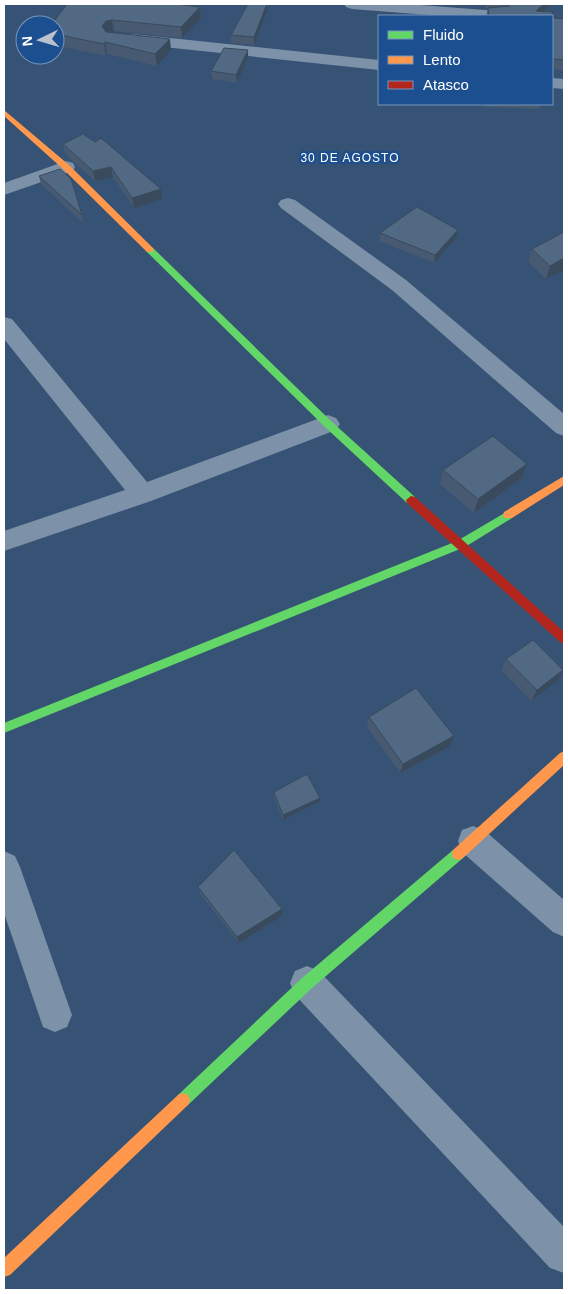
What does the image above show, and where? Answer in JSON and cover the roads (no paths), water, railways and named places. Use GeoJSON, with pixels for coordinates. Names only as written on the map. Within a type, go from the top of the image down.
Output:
{"type":"FeatureCollection","features":[{"type":"Feature","properties":{"kind":"street"},"geometry":{"type":"LineString","coordinates":[[352,4],[468,8],[494,15]]}},
{"type":"Feature","properties":{"kind":"street"},"geometry":{"type":"LineString","coordinates":[[114,38],[378,65]]}},
{"type":"Feature","properties":{"kind":"street"},"geometry":{"type":"LineString","coordinates":[[4,112],[66,167],[328,424],[564,639]]}},
{"type":"Feature","properties":{"kind":"street"},"geometry":{"type":"LineString","coordinates":[[4,189],[66,167]]}},
{"type":"Feature","properties":{"kind":"street"},"geometry":{"type":"LineString","coordinates":[[288,204],[399,285],[564,426]]}},
{"type":"Feature","properties":{"kind":"street"},"geometry":{"type":"LineString","coordinates":[[4,324],[142,494]]}},
{"type":"Feature","properties":{"kind":"street"},"geometry":{"type":"LineString","coordinates":[[4,541],[142,494],[328,424]]}},
{"type":"Feature","properties":{"kind":"street"},"geometry":{"type":"LineString","coordinates":[[4,728],[461,544],[564,480]]}},
{"type":"Feature","properties":{"kind":"street"},"geometry":{"type":"LineString","coordinates":[[4,1269],[307,983],[473,841],[564,758]]}},
{"type":"Feature","properties":{"kind":"street"},"geometry":{"type":"LineString","coordinates":[[473,841],[564,920]]}},
{"type":"Feature","properties":{"kind":"street"},"geometry":{"type":"LineString","coordinates":[[4,867],[54,1016]]}},
{"type":"Feature","properties":{"kind":"street"},"geometry":{"type":"LineString","coordinates":[[307,983],[564,1254]]}},
{"type":"Feature","properties":{"kind":"district","name":"30 DE AGOSTO"},"geometry":{"type":"Point","coordinates":[350,158]}}]}
